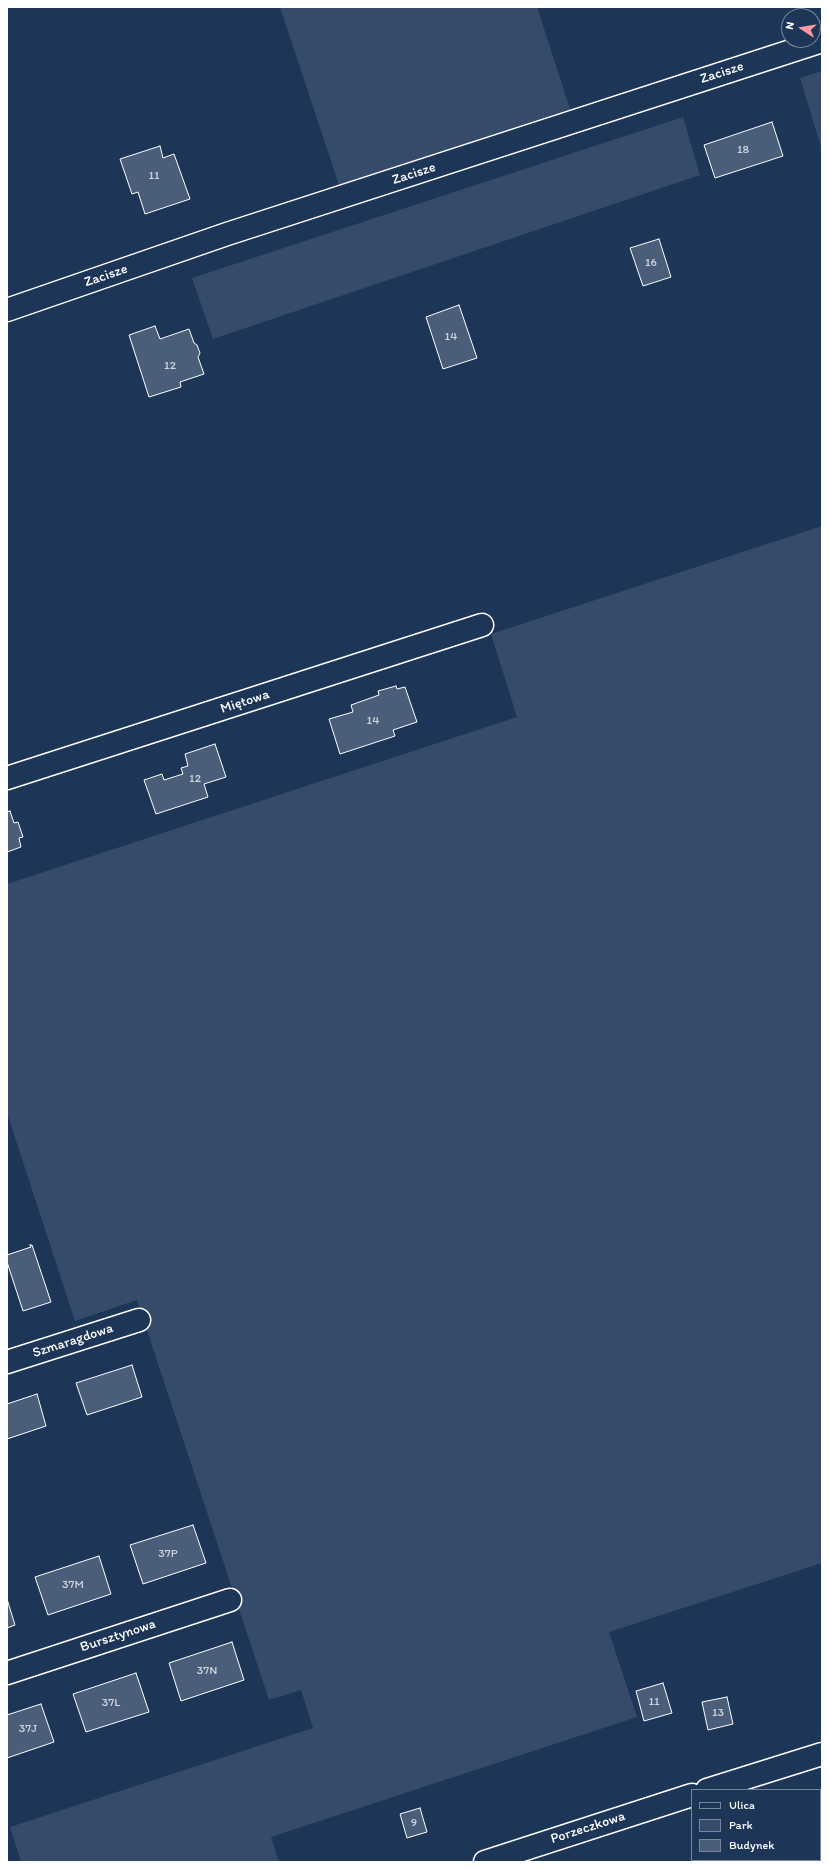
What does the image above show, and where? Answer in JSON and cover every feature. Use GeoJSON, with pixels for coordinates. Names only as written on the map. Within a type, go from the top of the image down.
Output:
{"type":"FeatureCollection","features":[{"type":"Feature","properties":{"kind":"street","name":"Zacisze"},"geometry":{"type":"LineString","coordinates":[[7,310],[235,232],[822,41]]}},
{"type":"Feature","properties":{"kind":"street","name":"Miętowa"},"geometry":{"type":"LineString","coordinates":[[7,778],[482,625]]}},
{"type":"Feature","properties":{"kind":"street","name":"Szmaragdowa"},"geometry":{"type":"LineString","coordinates":[[7,1362],[139,1320]]}},
{"type":"Feature","properties":{"kind":"street","name":"Bursztynowa"},"geometry":{"type":"LineString","coordinates":[[7,1673],[230,1600]]}},
{"type":"Feature","properties":{"kind":"street"},"geometry":{"type":"LineString","coordinates":[[710,1789],[822,1754]]}},
{"type":"Feature","properties":{"kind":"street","name":"Porzeczkowa"},"geometry":{"type":"LineString","coordinates":[[485,1862],[691,1795]]}},
{"type":"Feature","properties":{"kind":"green space"},"geometry":{"type":"Polygon","coordinates":[[[280,7],[537,7],[570,109],[339,185],[280,7]]]}},
{"type":"Feature","properties":{"kind":"green space"},"geometry":{"type":"Polygon","coordinates":[[[822,71],[822,150],[800,78],[822,71]]]}},
{"type":"Feature","properties":{"kind":"green space"},"geometry":{"type":"Polygon","coordinates":[[[683,117],[700,175],[213,339],[192,278],[683,117]]]}},
{"type":"Feature","properties":{"kind":"green space"},"geometry":{"type":"Polygon","coordinates":[[[822,526],[822,1563],[609,1632],[637,1717],[271,1837],[279,1862],[21,1862],[10,1827],[313,1728],[301,1690],[269,1700],[137,1300],[75,1321],[7,1113],[7,884],[517,717],[491,634],[822,526]]]}},
{"type":"Feature","properties":{"kind":"building"},"geometry":{"type":"Polygon","coordinates":[[[772,122],[783,156],[715,178],[704,145],[772,122]]]}},
{"type":"Feature","properties":{"kind":"building"},"geometry":{"type":"Polygon","coordinates":[[[160,146],[163,158],[174,154],[190,199],[145,214],[138,192],[132,194],[120,159],[160,146]]]}},
{"type":"Feature","properties":{"kind":"building"},"geometry":{"type":"Polygon","coordinates":[[[659,239],[671,277],[643,286],[630,248],[659,239]]]}},
{"type":"Feature","properties":{"kind":"building"},"geometry":{"type":"Polygon","coordinates":[[[459,305],[477,358],[443,369],[426,317],[459,305]]]}},
{"type":"Feature","properties":{"kind":"building"},"geometry":{"type":"Polygon","coordinates":[[[155,326],[160,339],[189,329],[194,343],[197,345],[200,353],[198,357],[204,374],[180,382],[181,387],[149,397],[129,335],[155,326]]]}},
{"type":"Feature","properties":{"kind":"building"},"geometry":{"type":"Polygon","coordinates":[[[396,686],[397,689],[405,687],[417,722],[393,730],[395,736],[340,754],[329,719],[353,712],[351,705],[379,695],[378,691],[396,686]]]}},
{"type":"Feature","properties":{"kind":"building"},"geometry":{"type":"Polygon","coordinates":[[[215,744],[226,777],[204,784],[208,797],[156,814],[144,780],[162,774],[164,780],[183,774],[181,768],[188,766],[185,754],[215,744]]]}},
{"type":"Feature","properties":{"kind":"building"},"geometry":{"type":"Polygon","coordinates":[[[10,811],[14,823],[18,822],[23,837],[19,838],[21,847],[7,852],[7,812],[10,811]]]}},
{"type":"Feature","properties":{"kind":"building"},"geometry":{"type":"Polygon","coordinates":[[[30,1245],[32,1245],[51,1302],[23,1311],[7,1262],[7,1255],[31,1247],[30,1245]]]}},
{"type":"Feature","properties":{"kind":"building"},"geometry":{"type":"Polygon","coordinates":[[[132,1365],[142,1397],[87,1415],[76,1383],[132,1365]]]}},
{"type":"Feature","properties":{"kind":"building"},"geometry":{"type":"Polygon","coordinates":[[[37,1394],[46,1426],[7,1439],[7,1404],[37,1394]]]}},
{"type":"Feature","properties":{"kind":"building"},"geometry":{"type":"Polygon","coordinates":[[[193,1525],[206,1563],[143,1584],[130,1545],[193,1525]]]}},
{"type":"Feature","properties":{"kind":"building"},"geometry":{"type":"Polygon","coordinates":[[[99,1556],[111,1594],[48,1615],[35,1577],[99,1556]]]}},
{"type":"Feature","properties":{"kind":"building"},"geometry":{"type":"Polygon","coordinates":[[[7,1599],[15,1625],[7,1628],[7,1599]]]}},
{"type":"Feature","properties":{"kind":"building"},"geometry":{"type":"Polygon","coordinates":[[[232,1642],[244,1680],[181,1701],[169,1663],[232,1642]]]}},
{"type":"Feature","properties":{"kind":"building"},"geometry":{"type":"Polygon","coordinates":[[[136,1673],[149,1712],[86,1732],[73,1694],[136,1673]]]}},
{"type":"Feature","properties":{"kind":"building"},"geometry":{"type":"Polygon","coordinates":[[[663,1683],[672,1713],[644,1721],[636,1691],[663,1683]]]}},
{"type":"Feature","properties":{"kind":"building"},"geometry":{"type":"Polygon","coordinates":[[[727,1697],[733,1724],[708,1730],[702,1702],[727,1697]]]}},
{"type":"Feature","properties":{"kind":"building"},"geometry":{"type":"Polygon","coordinates":[[[41,1704],[54,1742],[7,1758],[7,1715],[41,1704]]]}},
{"type":"Feature","properties":{"kind":"building"},"geometry":{"type":"Polygon","coordinates":[[[420,1808],[427,1832],[407,1838],[400,1814],[420,1808]]]}}]}
